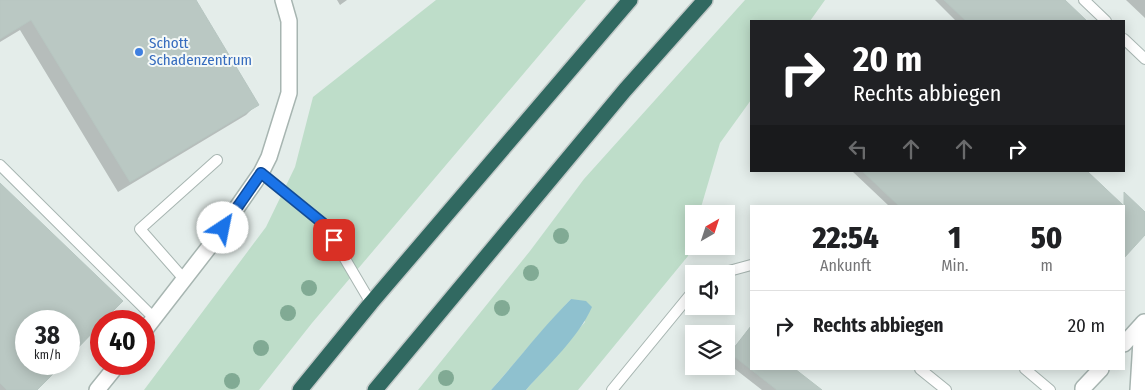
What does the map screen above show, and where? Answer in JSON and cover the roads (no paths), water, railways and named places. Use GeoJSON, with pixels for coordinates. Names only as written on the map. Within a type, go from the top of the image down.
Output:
{"type":"FeatureCollection","features":[{"type":"Feature","properties":{"kind":"highway"},"geometry":{"type":"LineString","coordinates":[[300,390],[371,303],[630,0]]}},
{"type":"Feature","properties":{"kind":"highway"},"geometry":{"type":"LineString","coordinates":[[375,390],[625,90],[705,0]]}},
{"type":"Feature","properties":{"kind":"street"},"geometry":{"type":"LineString","coordinates":[[155,317],[213,242],[261,173],[269,157],[289,94],[289,21],[283,0]]}},
{"type":"Feature","properties":{"kind":"street"},"geometry":{"type":"LineString","coordinates":[[1125,343],[1143,323]]}},
{"type":"Feature","properties":{"kind":"street"},"geometry":{"type":"LineString","coordinates":[[1138,390],[1143,323]]}},
{"type":"Feature","properties":{"kind":"street"},"geometry":{"type":"LineString","coordinates":[[1082,389],[1100,370]]}},
{"type":"Feature","properties":{"kind":"street"},"geometry":{"type":"LineString","coordinates":[[97,390],[109,375]]}},
{"type":"Feature","properties":{"kind":"lane"},"geometry":{"type":"LineString","coordinates":[[1084,0],[1105,20]]}},
{"type":"Feature","properties":{"kind":"lane"},"geometry":{"type":"LineString","coordinates":[[1125,40],[1145,59]]}},
{"type":"Feature","properties":{"kind":"lane"},"geometry":{"type":"LineString","coordinates":[[184,279],[140,230],[217,160]]}},
{"type":"Feature","properties":{"kind":"lane"},"geometry":{"type":"LineString","coordinates":[[0,165],[146,310]]}},
{"type":"Feature","properties":{"kind":"lane"},"geometry":{"type":"LineString","coordinates":[[261,173],[325,225],[371,303]]}},
{"type":"Feature","properties":{"kind":"lane"},"geometry":{"type":"LineString","coordinates":[[735,269],[750,265]]}},
{"type":"Feature","properties":{"kind":"lane"},"geometry":{"type":"LineString","coordinates":[[612,390],[685,301]]}},
{"type":"Feature","properties":{"kind":"lane"},"geometry":{"type":"LineString","coordinates":[[921,370],[946,390]]}},
{"type":"Feature","properties":{"kind":"lane"},"geometry":{"type":"LineString","coordinates":[[1027,370],[1050,390]]}},
{"type":"Feature","properties":{"kind":"water"},"geometry":{"type":"Polygon","coordinates":[[[571,299],[586,301],[592,307],[579,329],[562,350],[526,390],[491,390],[550,321],[571,299]]]}},
{"type":"Feature","properties":{"kind":"place","name":"Schott Schadenzentrum"},"geometry":{"type":"Point","coordinates":[139,52]}}]}
